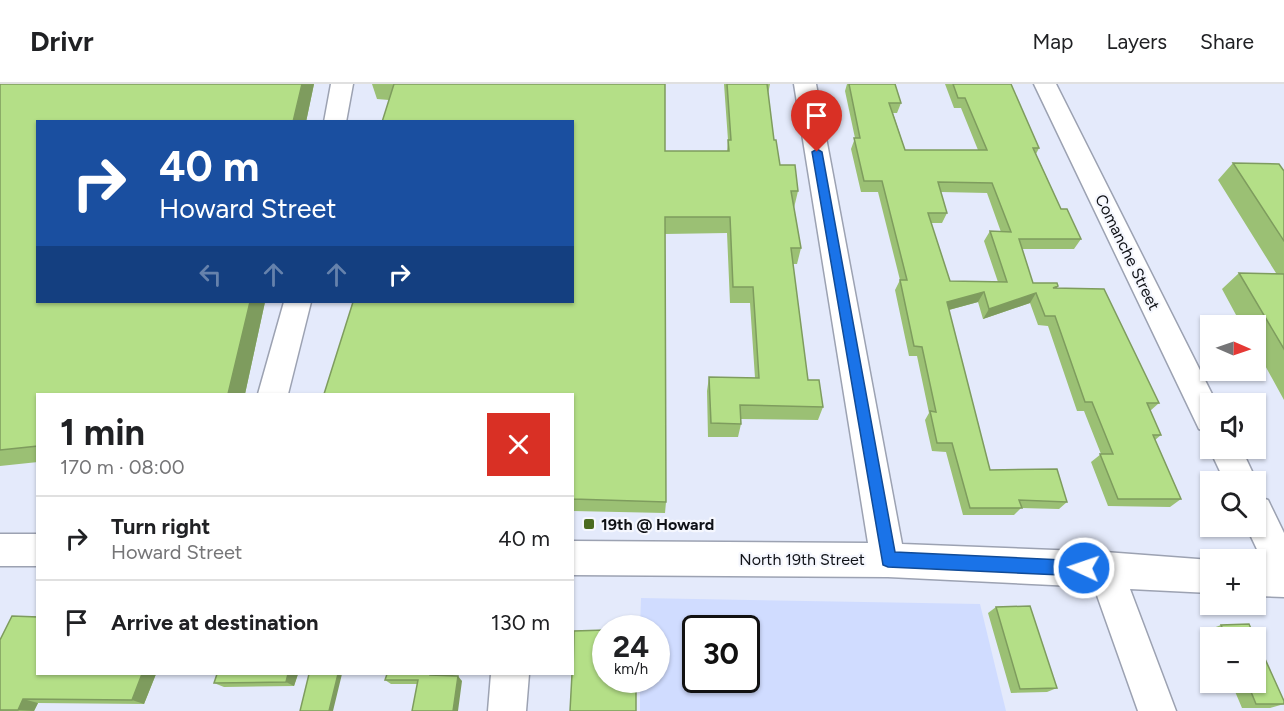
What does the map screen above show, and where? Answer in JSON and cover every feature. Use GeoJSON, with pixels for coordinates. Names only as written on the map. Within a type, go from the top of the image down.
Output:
{"type":"FeatureCollection","features":[{"type":"Feature","properties":{"kind":"street"},"geometry":{"type":"LineString","coordinates":[[335,120],[342,84]]}},
{"type":"Feature","properties":{"kind":"street"},"geometry":{"type":"LineString","coordinates":[[805,84],[888,560]]}},
{"type":"Feature","properties":{"kind":"street","name":"Comanche Street"},"geometry":{"type":"LineString","coordinates":[[1045,84],[1200,400]]}},
{"type":"Feature","properties":{"kind":"street"},"geometry":{"type":"LineString","coordinates":[[273,393],[297,303]]}},
{"type":"Feature","properties":{"kind":"street"},"geometry":{"type":"LineString","coordinates":[[1266,532],[1284,569]]}},
{"type":"Feature","properties":{"kind":"street"},"geometry":{"type":"LineString","coordinates":[[0,550],[36,550]]}},
{"type":"Feature","properties":{"kind":"street","name":"North 19th Street"},"geometry":{"type":"LineString","coordinates":[[574,558],[888,560],[1200,575]]}},
{"type":"Feature","properties":{"kind":"street"},"geometry":{"type":"LineString","coordinates":[[1106,569],[1157,711]]}},
{"type":"Feature","properties":{"kind":"street"},"geometry":{"type":"LineString","coordinates":[[1266,579],[1284,580]]}},
{"type":"Feature","properties":{"kind":"street"},"geometry":{"type":"LineString","coordinates":[[507,711],[510,675]]}},
{"type":"Feature","properties":{"kind":"shaded area"},"geometry":{"type":"Polygon","coordinates":[[[641,598],[980,604],[1006,711],[640,711],[640,693],[670,693],[670,615],[640,615],[641,598]]]}},
{"type":"Feature","properties":{"kind":"building"},"geometry":{"type":"Polygon","coordinates":[[[0,84],[302,84],[293,120],[36,120],[36,303],[250,303],[228,393],[36,393],[36,446],[0,450],[0,84]]]}},
{"type":"Feature","properties":{"kind":"building"},"geometry":{"type":"Polygon","coordinates":[[[394,84],[665,84],[665,151],[729,151],[728,140],[731,140],[727,84],[767,84],[774,140],[776,140],[780,165],[795,165],[798,191],[791,191],[801,248],[791,248],[808,380],[819,380],[823,407],[740,405],[741,424],[711,423],[709,377],[759,378],[753,287],[733,287],[730,217],[665,217],[666,502],[574,499],[574,393],[324,393],[353,303],[574,303],[574,120],[383,120],[394,84]]]}},
{"type":"Feature","properties":{"kind":"building"},"geometry":{"type":"Polygon","coordinates":[[[849,84],[895,84],[901,103],[889,103],[905,150],[987,150],[965,98],[958,98],[953,84],[1011,84],[1039,148],[1033,148],[1061,209],[1067,209],[1081,239],[1019,239],[1033,283],[1057,283],[1058,286],[1053,288],[1104,289],[1159,403],[1147,403],[1161,435],[1153,435],[1181,499],[1118,499],[1100,454],[1113,454],[1092,402],[1085,402],[1055,316],[1045,316],[1036,293],[989,309],[984,292],[947,302],[990,470],[1057,469],[1067,502],[1019,500],[1022,508],[970,508],[952,443],[937,443],[930,411],[936,412],[922,347],[914,346],[900,280],[907,280],[882,181],[864,181],[854,138],[860,138],[849,84]],[[938,182],[947,213],[928,213],[950,281],[1007,282],[990,231],[1011,232],[992,183],[938,182]]]}},
{"type":"Feature","properties":{"kind":"building"},"geometry":{"type":"Polygon","coordinates":[[[1233,163],[1279,164],[1284,171],[1284,241],[1233,163]]]}},
{"type":"Feature","properties":{"kind":"building"},"geometry":{"type":"Polygon","coordinates":[[[1239,273],[1284,274],[1284,349],[1266,315],[1239,273]]]}},
{"type":"Feature","properties":{"kind":"building"},"geometry":{"type":"Polygon","coordinates":[[[1030,606],[1057,688],[1020,689],[996,607],[1030,606]]]}},
{"type":"Feature","properties":{"kind":"building"},"geometry":{"type":"Polygon","coordinates":[[[12,616],[36,617],[36,675],[142,675],[132,700],[23,699],[18,710],[0,710],[0,640],[12,616]]]}},
{"type":"Feature","properties":{"kind":"building"},"geometry":{"type":"Polygon","coordinates":[[[1249,624],[1250,627],[1222,627],[1221,625],[1249,624]]]}},
{"type":"Feature","properties":{"kind":"building"},"geometry":{"type":"Polygon","coordinates":[[[592,630],[592,693],[636,693],[636,711],[570,711],[572,675],[574,675],[574,631],[592,630]]]}},
{"type":"Feature","properties":{"kind":"building"},"geometry":{"type":"Polygon","coordinates":[[[1266,661],[1284,704],[1256,704],[1252,693],[1266,693],[1266,661]]]}},
{"type":"Feature","properties":{"kind":"building"},"geometry":{"type":"Polygon","coordinates":[[[217,675],[288,675],[286,682],[214,683],[217,675]]]}},
{"type":"Feature","properties":{"kind":"building"},"geometry":{"type":"Polygon","coordinates":[[[309,675],[338,675],[329,711],[300,711],[309,675]]]}},
{"type":"Feature","properties":{"kind":"building"},"geometry":{"type":"Polygon","coordinates":[[[387,675],[458,676],[453,711],[412,711],[418,680],[385,680],[387,675]]]}},
{"type":"Feature","properties":{"kind":"place","name":"19th @ Howard"},"geometry":{"type":"Point","coordinates":[589,524]}},
{"type":"Feature","properties":{"kind":"route"},"geometry":{"type":"LineString","coordinates":[[817,152],[888,560],[1084,568]]}}]}
